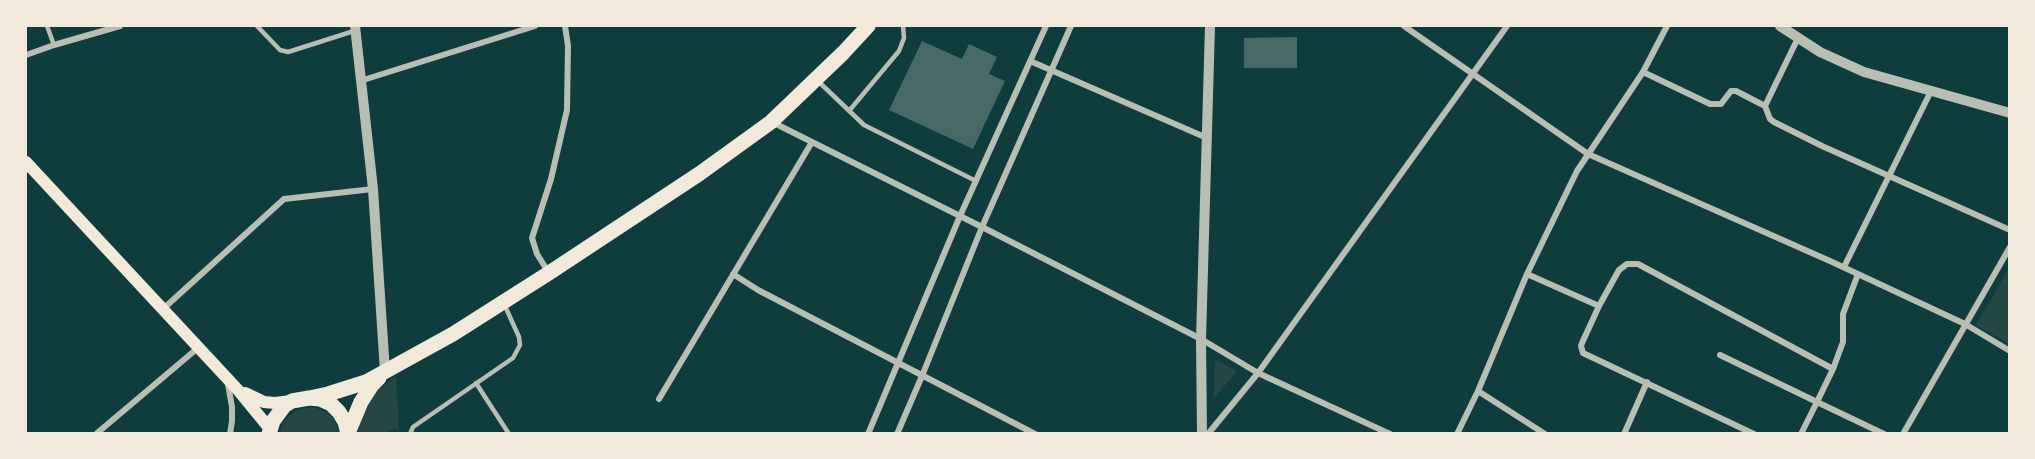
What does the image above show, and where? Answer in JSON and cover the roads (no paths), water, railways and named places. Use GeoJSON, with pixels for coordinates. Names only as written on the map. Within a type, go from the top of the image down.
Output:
{"type":"FeatureCollection","features":[{"type":"Feature","properties":{"kind":"main road"},"geometry":{"type":"LineString","coordinates":[[238,390],[264,402],[275,403],[346,389],[385,372],[453,334],[699,174],[771,122],[868,26]]}},
{"type":"Feature","properties":{"kind":"main road"},"geometry":{"type":"LineString","coordinates":[[26,162],[199,347],[238,390],[270,431],[278,413],[292,401]]}},
{"type":"Feature","properties":{"kind":"main road"},"geometry":{"type":"LineString","coordinates":[[348,433],[367,393],[385,372]]}},
{"type":"Feature","properties":{"kind":"main road"},"geometry":{"type":"LineString","coordinates":[[309,398],[321,399],[331,404],[345,422],[348,433]]}},
{"type":"Feature","properties":{"kind":"street"},"geometry":{"type":"LineString","coordinates":[[26,56],[54,45],[120,26]]}},
{"type":"Feature","properties":{"kind":"street"},"geometry":{"type":"LineString","coordinates":[[360,81],[535,26]]}},
{"type":"Feature","properties":{"kind":"street"},"geometry":{"type":"LineString","coordinates":[[549,273],[533,247],[532,238],[551,179],[567,110],[568,46],[565,26]]}},
{"type":"Feature","properties":{"kind":"street"},"geometry":{"type":"LineString","coordinates":[[868,434],[960,216],[1046,26]]}},
{"type":"Feature","properties":{"kind":"street"},"geometry":{"type":"LineString","coordinates":[[897,434],[982,227],[1071,26]]}},
{"type":"Feature","properties":{"kind":"street"},"geometry":{"type":"LineString","coordinates":[[1202,434],[1201,339],[1210,26]]}},
{"type":"Feature","properties":{"kind":"street"},"geometry":{"type":"LineString","coordinates":[[1404,26],[1588,154],[1844,267],[1965,324],[2010,351]]}},
{"type":"Feature","properties":{"kind":"street"},"geometry":{"type":"LineString","coordinates":[[1208,434],[1258,373],[1507,26]]}},
{"type":"Feature","properties":{"kind":"street"},"geometry":{"type":"LineString","coordinates":[[1457,434],[1478,391],[1527,274],[1577,171],[1643,72],[1667,26]]}},
{"type":"Feature","properties":{"kind":"street"},"geometry":{"type":"LineString","coordinates":[[1780,26],[1820,52],[1864,72],[2010,114]]}},
{"type":"Feature","properties":{"kind":"street"},"geometry":{"type":"LineString","coordinates":[[355,28],[373,189],[385,372]]}},
{"type":"Feature","properties":{"kind":"street"},"geometry":{"type":"LineString","coordinates":[[1765,106],[1798,38]]}},
{"type":"Feature","properties":{"kind":"street"},"geometry":{"type":"LineString","coordinates":[[1030,61],[1207,138]]}},
{"type":"Feature","properties":{"kind":"street"},"geometry":{"type":"LineString","coordinates":[[1643,72],[1710,104],[1718,105],[1724,102],[1734,91],[1765,106],[1770,119],[1774,122],[1822,147],[2010,230]]}},
{"type":"Feature","properties":{"kind":"street"},"geometry":{"type":"LineString","coordinates":[[1844,267],[1930,91]]}},
{"type":"Feature","properties":{"kind":"street"},"geometry":{"type":"LineString","coordinates":[[771,122],[1201,339],[1258,373],[1390,434]]}},
{"type":"Feature","properties":{"kind":"street"},"geometry":{"type":"LineString","coordinates":[[659,399],[812,142]]}},
{"type":"Feature","properties":{"kind":"street"},"geometry":{"type":"LineString","coordinates":[[163,309],[284,199],[373,189]]}},
{"type":"Feature","properties":{"kind":"street"},"geometry":{"type":"LineString","coordinates":[[1904,434],[2010,247]]}},
{"type":"Feature","properties":{"kind":"street"},"geometry":{"type":"LineString","coordinates":[[1754,434],[1583,352],[1582,343],[1619,270],[1627,264],[1638,264],[1833,369]]}},
{"type":"Feature","properties":{"kind":"street"},"geometry":{"type":"LineString","coordinates":[[733,274],[758,290],[1035,434]]}},
{"type":"Feature","properties":{"kind":"street"},"geometry":{"type":"LineString","coordinates":[[1527,274],[1599,306]]}},
{"type":"Feature","properties":{"kind":"street"},"geometry":{"type":"LineString","coordinates":[[1801,434],[1833,369],[1843,342],[1843,314],[1858,274]]}},
{"type":"Feature","properties":{"kind":"street"},"geometry":{"type":"LineString","coordinates":[[96,434],[199,347]]}},
{"type":"Feature","properties":{"kind":"street"},"geometry":{"type":"LineString","coordinates":[[1720,355],[1884,434]]}},
{"type":"Feature","properties":{"kind":"street"},"geometry":{"type":"LineString","coordinates":[[226,378],[232,407],[230,434]]}},
{"type":"Feature","properties":{"kind":"street"},"geometry":{"type":"LineString","coordinates":[[1624,434],[1647,382]]}},
{"type":"Feature","properties":{"kind":"street"},"geometry":{"type":"LineString","coordinates":[[1478,391],[1545,434]]}},
{"type":"Feature","properties":{"kind":"lane"},"geometry":{"type":"LineString","coordinates":[[47,26],[54,45]]}},
{"type":"Feature","properties":{"kind":"lane"},"geometry":{"type":"LineString","coordinates":[[257,26],[280,50],[288,52],[355,28]]}},
{"type":"Feature","properties":{"kind":"lane"},"geometry":{"type":"LineString","coordinates":[[849,111],[899,51],[904,38],[903,26]]}},
{"type":"Feature","properties":{"kind":"lane"},"geometry":{"type":"LineString","coordinates":[[816,79],[864,125],[976,181]]}},
{"type":"Feature","properties":{"kind":"lane"},"geometry":{"type":"LineString","coordinates":[[410,434],[413,427],[513,358],[520,345],[517,329],[504,302]]}},
{"type":"Feature","properties":{"kind":"lane"},"geometry":{"type":"LineString","coordinates":[[476,383],[509,434]]}}]}
